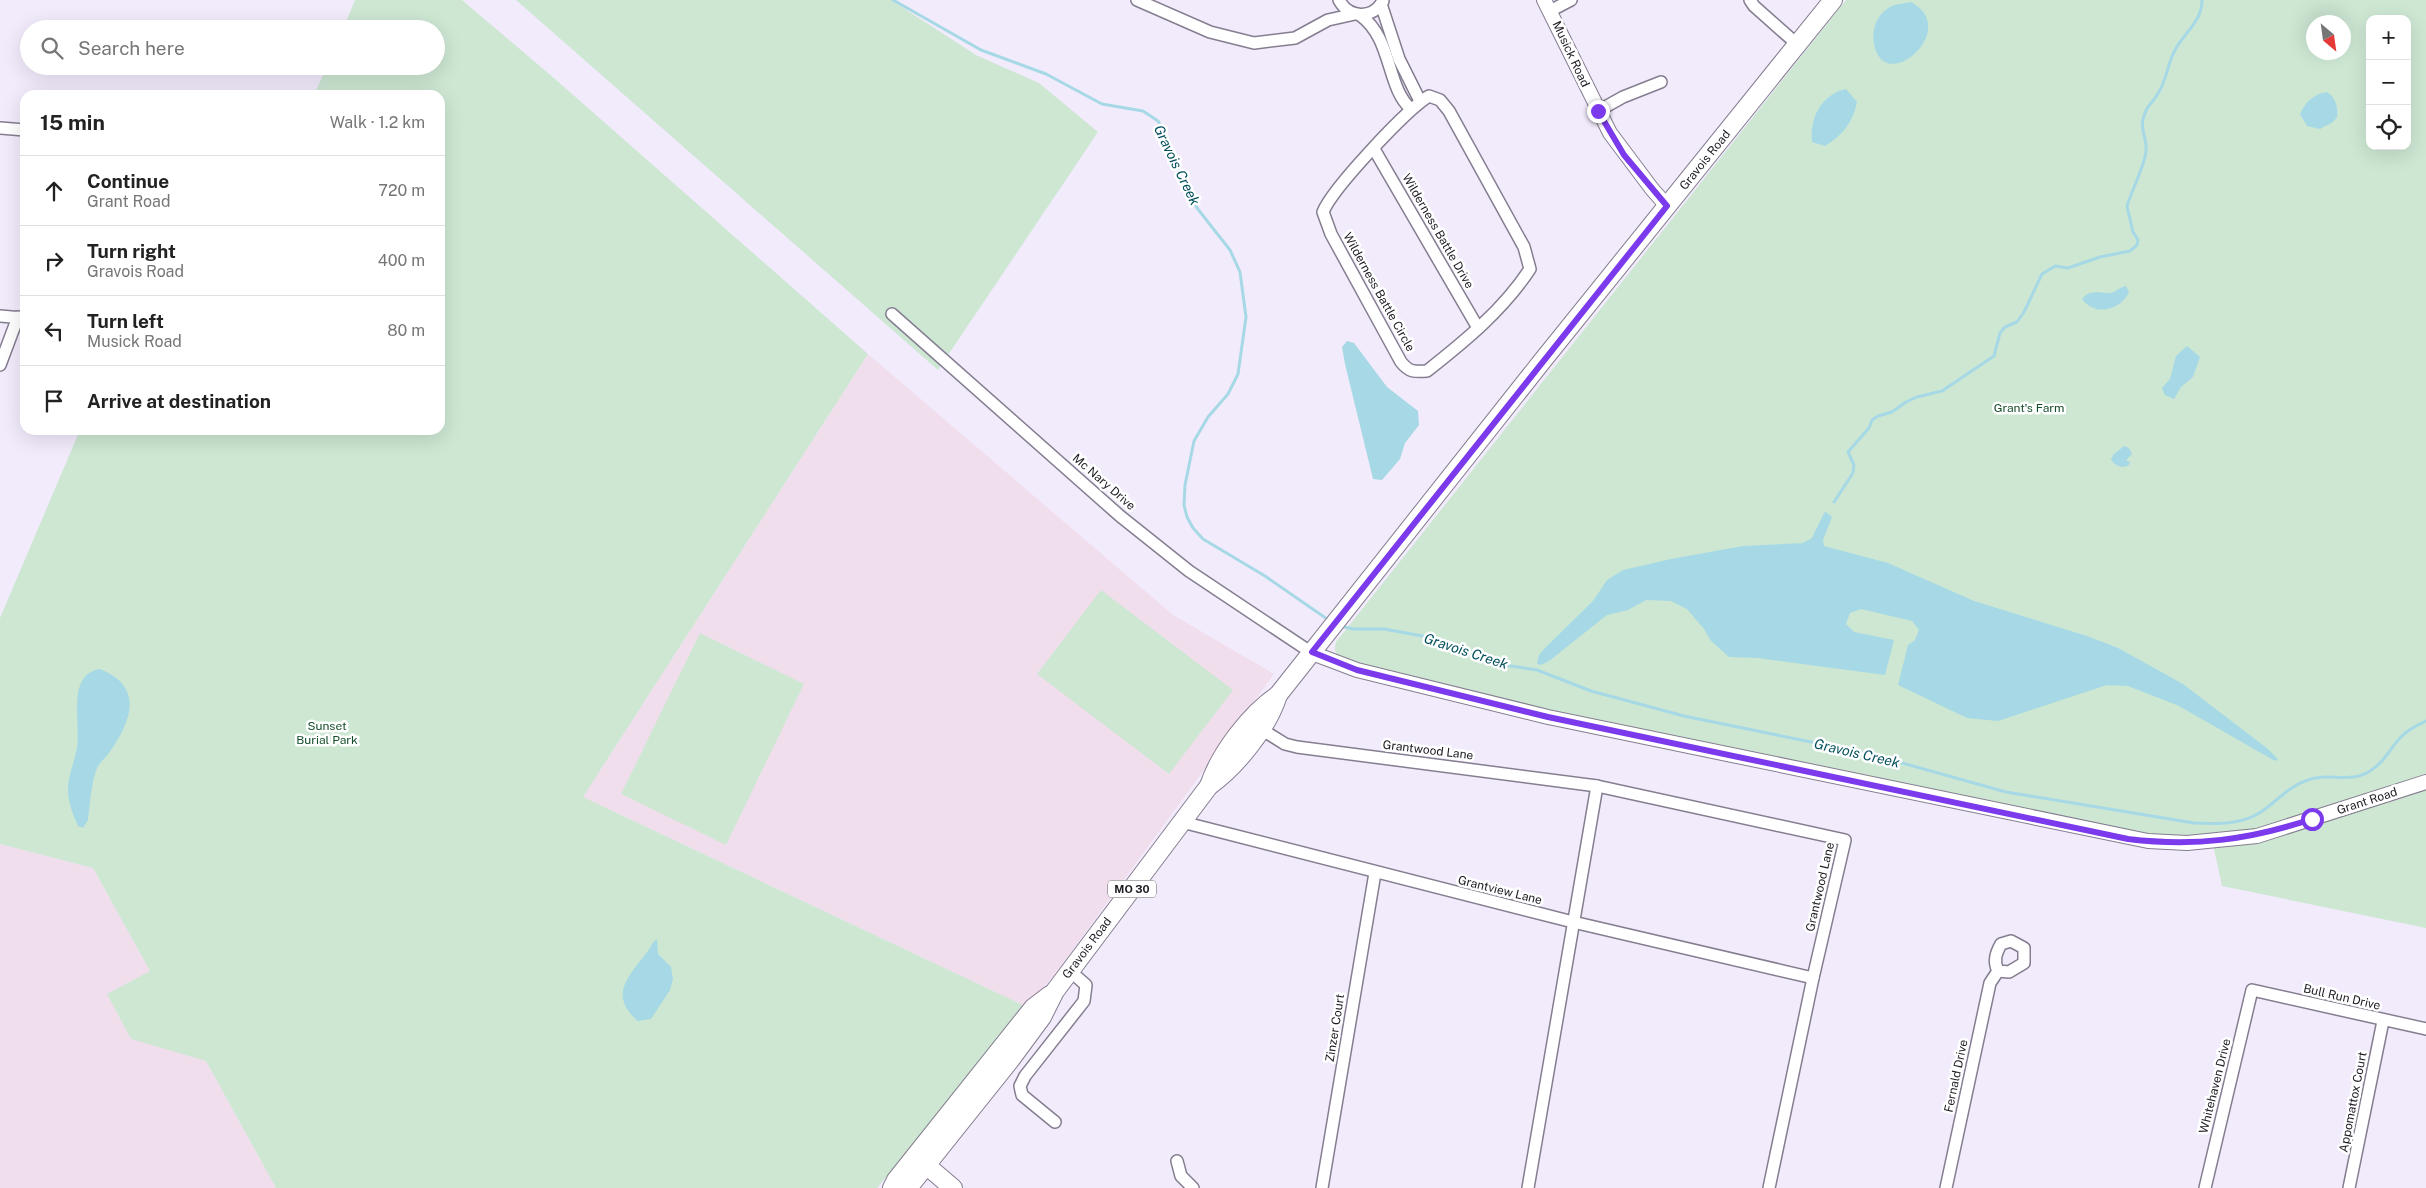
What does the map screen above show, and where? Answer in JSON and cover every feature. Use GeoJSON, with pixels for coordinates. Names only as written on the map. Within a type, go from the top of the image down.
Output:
{"type":"FeatureCollection","features":[{"type":"Feature","properties":{"kind":"main road","name":"Gravois Road"},"geometry":{"type":"LineString","coordinates":[[1209,786],[1215,766],[1260,707],[1278,695],[1833,0]]}},
{"type":"Feature","properties":{"kind":"main road","name":"Gravois Road"},"geometry":{"type":"LineString","coordinates":[[892,1188],[896,1180],[942,1146],[1029,1035],[1070,970],[1209,786],[1226,774],[1272,716],[1278,695]]}},
{"type":"Feature","properties":{"kind":"main road","name":"Gravois Road"},"geometry":{"type":"LineString","coordinates":[[908,1188],[921,1161],[1033,1008],[1055,991]]}},
{"type":"Feature","properties":{"kind":"main road"},"geometry":{"type":"LineString","coordinates":[[942,1146],[951,1186]]}},
{"type":"Feature","properties":{"kind":"main road"},"geometry":{"type":"LineString","coordinates":[[921,1161],[951,1186]]}},
{"type":"Feature","properties":{"kind":"street"},"geometry":{"type":"LineString","coordinates":[[1137,0],[1210,32],[1254,43],[1295,38],[1328,20],[1374,11],[1382,2]]}},
{"type":"Feature","properties":{"kind":"street"},"geometry":{"type":"LineString","coordinates":[[1328,20],[1338,0],[1346,10],[1357,15],[1374,28],[1402,96],[1416,106]]}},
{"type":"Feature","properties":{"kind":"street"},"geometry":{"type":"LineString","coordinates":[[1547,5],[1571,0]]}},
{"type":"Feature","properties":{"kind":"street"},"geometry":{"type":"LineString","coordinates":[[1750,0],[1767,19],[1798,45]]}},
{"type":"Feature","properties":{"kind":"street"},"geometry":{"type":"LineString","coordinates":[[1382,2],[1399,59],[1416,106]]}},
{"type":"Feature","properties":{"kind":"street","name":"Musick Road"},"geometry":{"type":"LineString","coordinates":[[1547,5],[1598,111],[1624,155],[1667,206]]}},
{"type":"Feature","properties":{"kind":"street"},"geometry":{"type":"LineString","coordinates":[[1598,111],[1622,97],[1661,82]]}},
{"type":"Feature","properties":{"kind":"street","name":"Wilderness Battle Circle"},"geometry":{"type":"LineString","coordinates":[[1429,96],[1440,100],[1449,112],[1524,247],[1530,269],[1506,302],[1427,371],[1408,370],[1401,362],[1330,234],[1323,212],[1328,200],[1416,106],[1429,96]]}},
{"type":"Feature","properties":{"kind":"street"},"geometry":{"type":"LineString","coordinates":[[0,128],[20,130]]}},
{"type":"Feature","properties":{"kind":"street","name":"Wilderness Battle Drive"},"geometry":{"type":"LineString","coordinates":[[1374,149],[1478,328]]}},
{"type":"Feature","properties":{"kind":"street","name":"Mc Nary Drive"},"geometry":{"type":"LineString","coordinates":[[892,314],[1136,528],[1189,571],[1312,652]]}},
{"type":"Feature","properties":{"kind":"street"},"geometry":{"type":"LineString","coordinates":[[0,316],[20,317]]}},
{"type":"Feature","properties":{"kind":"street"},"geometry":{"type":"LineString","coordinates":[[0,365],[20,319]]}},
{"type":"Feature","properties":{"kind":"street","name":"Grant Road"},"geometry":{"type":"LineString","coordinates":[[1312,652],[1357,670],[1548,717],[2148,841],[2193,843],[2263,835],[2426,782]]}},
{"type":"Feature","properties":{"kind":"street","name":"Grantwood Lane"},"geometry":{"type":"LineString","coordinates":[[1261,729],[1285,744],[1297,747],[1597,786],[1845,840],[1813,978],[1769,1188]]}},
{"type":"Feature","properties":{"kind":"street"},"geometry":{"type":"LineString","coordinates":[[1528,1188],[1597,786]]}},
{"type":"Feature","properties":{"kind":"street","name":"Grantview Lane"},"geometry":{"type":"LineString","coordinates":[[1182,822],[1375,873],[1573,922],[1813,978]]}},
{"type":"Feature","properties":{"kind":"street","name":"Zinzer Court"},"geometry":{"type":"LineString","coordinates":[[1322,1188],[1375,873]]}},
{"type":"Feature","properties":{"kind":"street"},"geometry":{"type":"LineString","coordinates":[[1055,1122],[1022,1095],[1020,1086],[1025,1076],[1084,1001],[1086,985],[1070,970]]}},
{"type":"Feature","properties":{"kind":"street","name":"Fernald Drive"},"geometry":{"type":"LineString","coordinates":[[1946,1188],[1990,983],[1998,971]]}},
{"type":"Feature","properties":{"kind":"street","name":"Bull Run Drive"},"geometry":{"type":"LineString","coordinates":[[2252,990],[2426,1030]]}},
{"type":"Feature","properties":{"kind":"street","name":"Whitehaven Drive"},"geometry":{"type":"LineString","coordinates":[[2205,1188],[2252,990]]}},
{"type":"Feature","properties":{"kind":"street","name":"Appomattox Court"},"geometry":{"type":"LineString","coordinates":[[2349,1188],[2383,1021]]}},
{"type":"Feature","properties":{"kind":"street"},"geometry":{"type":"LineString","coordinates":[[1177,1161],[1181,1176],[1193,1188]]}},
{"type":"Feature","properties":{"kind":"shaded area"},"geometry":{"type":"Polygon","coordinates":[[[868,354],[1173,615],[1274,674],[1055,974],[1027,1007],[583,797],[868,354]]]}},
{"type":"Feature","properties":{"kind":"shaded area"},"geometry":{"type":"Polygon","coordinates":[[[0,844],[93,868],[150,971],[206,1061],[276,1188],[0,1188],[0,844]]]}},
{"type":"Feature","properties":{"kind":"green space","name":"Sunset Burial Park"},"geometry":{"type":"Polygon","coordinates":[[[355,0],[462,0],[555,79],[868,354],[583,797],[1027,1007],[877,1188],[276,1188],[206,1061],[131,1039],[107,994],[150,971],[93,868],[0,844],[0,618],[78,435],[445,435],[445,90],[316,90],[323,75],[445,75],[445,20],[347,20],[355,0]]]}},
{"type":"Feature","properties":{"kind":"green space"},"geometry":{"type":"Polygon","coordinates":[[[516,0],[891,0],[976,55],[1039,83],[1098,132],[938,370],[516,0]]]}},
{"type":"Feature","properties":{"kind":"green space","name":"Grant's Farm"},"geometry":{"type":"Polygon","coordinates":[[[1846,0],[2426,0],[2426,928],[2222,886],[2211,836],[2144,836],[1844,774],[1544,709],[1445,685],[1346,660],[1336,654],[1336,642],[1846,0]]]}},
{"type":"Feature","properties":{"kind":"green space"},"geometry":{"type":"Polygon","coordinates":[[[1101,590],[1233,690],[1169,774],[1037,674],[1101,590]]]}},
{"type":"Feature","properties":{"kind":"green space"},"geometry":{"type":"Polygon","coordinates":[[[700,633],[804,684],[726,845],[621,794],[700,633]]]}},
{"type":"Feature","properties":{"kind":"water"},"geometry":{"type":"Polygon","coordinates":[[[1911,2],[1924,13],[1928,25],[1926,38],[1919,49],[1909,58],[1897,63],[1887,63],[1878,55],[1875,48],[1873,34],[1877,21],[1892,6],[1911,2]]]}},
{"type":"Feature","properties":{"kind":"water"},"geometry":{"type":"Polygon","coordinates":[[[1846,89],[1857,102],[1850,122],[1842,133],[1825,146],[1812,142],[1813,124],[1819,108],[1830,96],[1846,89]]]}},
{"type":"Feature","properties":{"kind":"water"},"geometry":{"type":"Polygon","coordinates":[[[2327,92],[2336,103],[2337,117],[2333,122],[2320,129],[2307,126],[2300,114],[2302,110],[2307,102],[2327,92]]]}},
{"type":"Feature","properties":{"kind":"water"},"geometry":{"type":"Polygon","coordinates":[[[2126,286],[2129,292],[2114,307],[2107,309],[2094,308],[2087,305],[2082,299],[2091,293],[2110,293],[2126,286]]]}},
{"type":"Feature","properties":{"kind":"water"},"geometry":{"type":"Polygon","coordinates":[[[1347,341],[1354,343],[1387,387],[1418,411],[1419,425],[1405,443],[1400,459],[1382,480],[1373,479],[1345,364],[1342,347],[1347,341]]]}},
{"type":"Feature","properties":{"kind":"water"},"geometry":{"type":"Polygon","coordinates":[[[2187,346],[2200,357],[2193,377],[2181,387],[2174,399],[2165,395],[2162,388],[2170,379],[2176,356],[2187,346]]]}},
{"type":"Feature","properties":{"kind":"water"},"geometry":{"type":"Polygon","coordinates":[[[2124,446],[2129,448],[2132,454],[2126,460],[2130,462],[2129,465],[2121,467],[2116,465],[2111,459],[2124,446]]]}},
{"type":"Feature","properties":{"kind":"water"},"geometry":{"type":"Polygon","coordinates":[[[1826,512],[1832,517],[1823,540],[1824,546],[1888,563],[1974,601],[2087,636],[2118,648],[2183,684],[2268,749],[2278,759],[2275,761],[2179,706],[2128,686],[2107,685],[1998,721],[1967,718],[1898,685],[1908,645],[1915,640],[1919,630],[1912,621],[1861,609],[1850,613],[1846,624],[1854,632],[1894,640],[1885,675],[1758,658],[1729,657],[1711,641],[1704,629],[1687,609],[1671,601],[1646,600],[1628,610],[1607,615],[1549,661],[1541,665],[1537,664],[1539,655],[1593,601],[1607,580],[1623,570],[1743,546],[1803,543],[1812,538],[1826,512]]]}},
{"type":"Feature","properties":{"kind":"water"},"geometry":{"type":"Polygon","coordinates":[[[100,669],[123,685],[128,695],[130,706],[128,718],[117,741],[97,768],[92,787],[88,820],[83,828],[78,826],[73,813],[69,799],[68,784],[77,747],[77,701],[79,690],[83,680],[89,673],[100,669]]]}},
{"type":"Feature","properties":{"kind":"water"},"geometry":{"type":"Polygon","coordinates":[[[657,939],[658,954],[671,967],[673,979],[670,990],[651,1019],[638,1021],[629,1012],[624,1002],[625,985],[634,968],[657,939]]]}},
{"type":"Feature","properties":{"kind":"waterway","name":"Gravois Creek"},"geometry":{"type":"LineString","coordinates":[[893,0],[981,50],[1046,74],[1102,104],[1143,111],[1158,121],[1182,179],[1197,208],[1230,250],[1240,272],[1246,317],[1238,374],[1228,394],[1208,417],[1194,441],[1185,485],[1184,505],[1187,517],[1193,528],[1203,539],[1265,576],[1330,621]]}},
{"type":"Feature","properties":{"kind":"waterway"},"geometry":{"type":"LineString","coordinates":[[1834,502],[1853,473],[1854,465],[1848,452],[1869,428],[1872,420],[1892,412],[1917,397],[1942,391],[1994,356],[2000,333],[2005,327],[2017,322],[2024,312],[2042,274],[2055,266],[2068,268],[2100,257],[2130,251],[2137,245],[2138,240],[2133,232],[2127,206],[2146,152],[2146,141],[2142,123],[2143,117],[2162,85],[2174,52],[2196,22],[2202,0]]}},
{"type":"Feature","properties":{"kind":"waterway","name":"Gravois Creek"},"geometry":{"type":"LineString","coordinates":[[1340,626],[1353,629],[1384,629],[1439,639],[1504,665],[1537,670],[1591,691],[1684,716],[1870,754],[2006,792],[2194,823],[2220,823],[2245,819],[2261,812],[2289,790],[2308,780],[2324,777],[2355,777],[2362,775],[2375,768],[2406,732],[2426,721]]}},
{"type":"Feature","properties":{"kind":"route"},"geometry":{"type":"LineString","coordinates":[[1598,111],[1624,155],[1667,206],[1312,652],[1357,670],[1548,717],[2128,839],[2187,843],[2232,840],[2268,834],[2312,819]]}}]}
